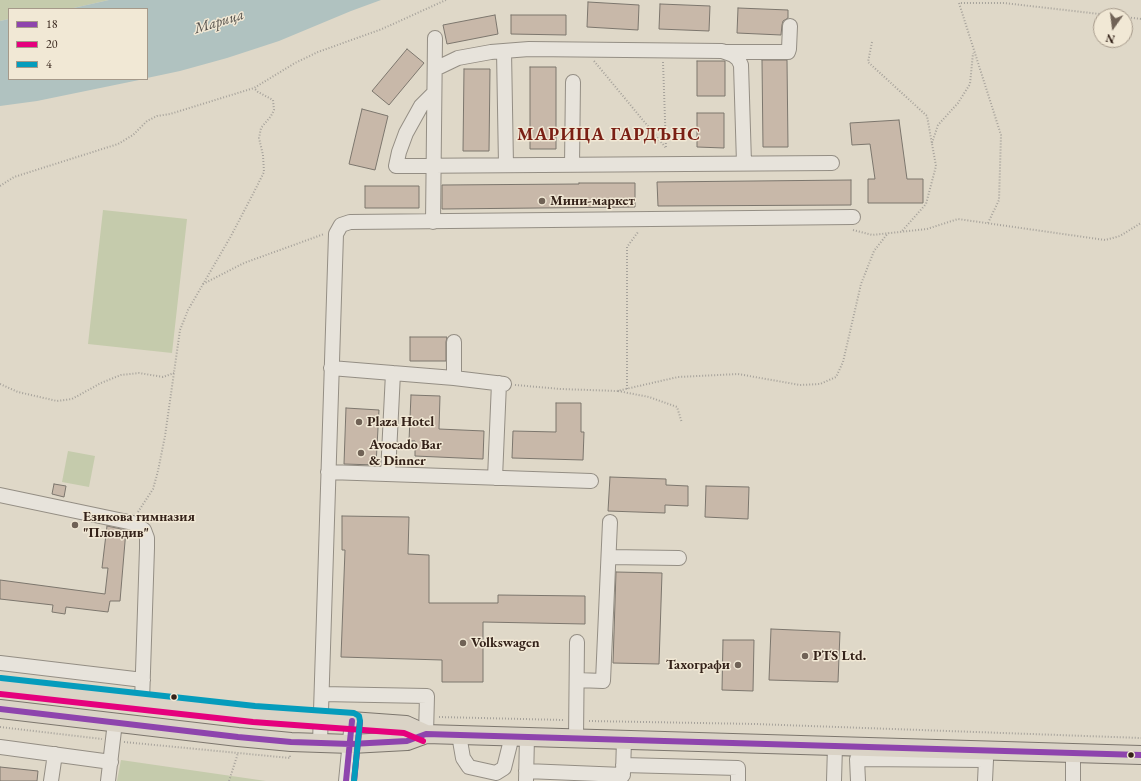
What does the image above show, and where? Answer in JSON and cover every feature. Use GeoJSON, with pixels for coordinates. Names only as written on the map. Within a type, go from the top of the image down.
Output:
{"type":"FeatureCollection","features":[{"type":"Feature","properties":{"kind":"main road"},"geometry":{"type":"LineString","coordinates":[[0,686],[254,714],[406,725],[426,734]]}},
{"type":"Feature","properties":{"kind":"main road"},"geometry":{"type":"LineString","coordinates":[[0,709],[238,737],[320,743],[351,744],[407,741],[426,734],[1141,755]]}},
{"type":"Feature","properties":{"kind":"street"},"geometry":{"type":"LineString","coordinates":[[435,69],[458,58],[491,52],[529,49],[788,52],[790,26]]}},
{"type":"Feature","properties":{"kind":"street"},"geometry":{"type":"LineString","coordinates":[[433,222],[435,38]]}},
{"type":"Feature","properties":{"kind":"street"},"geometry":{"type":"LineString","coordinates":[[504,51],[506,165]]}},
{"type":"Feature","properties":{"kind":"street"},"geometry":{"type":"LineString","coordinates":[[722,52],[733,54],[741,65],[744,164]]}},
{"type":"Feature","properties":{"kind":"street"},"geometry":{"type":"LineString","coordinates":[[572,165],[573,82]]}},
{"type":"Feature","properties":{"kind":"street"},"geometry":{"type":"LineString","coordinates":[[434,93],[421,106],[406,133],[396,166],[832,163]]}},
{"type":"Feature","properties":{"kind":"street"},"geometry":{"type":"LineString","coordinates":[[320,743],[322,719],[336,234],[341,225],[350,222],[853,218]]}},
{"type":"Feature","properties":{"kind":"street"},"geometry":{"type":"LineString","coordinates":[[454,342],[454,378]]}},
{"type":"Feature","properties":{"kind":"street"},"geometry":{"type":"LineString","coordinates":[[331,368],[502,383],[495,478]]}},
{"type":"Feature","properties":{"kind":"street"},"geometry":{"type":"LineString","coordinates":[[388,474],[393,373]]}},
{"type":"Feature","properties":{"kind":"street"},"geometry":{"type":"LineString","coordinates":[[328,472],[591,481]]}},
{"type":"Feature","properties":{"kind":"street"},"geometry":{"type":"LineString","coordinates":[[0,495],[133,523],[144,530],[147,538],[147,548],[142,702]]}},
{"type":"Feature","properties":{"kind":"street"},"geometry":{"type":"LineString","coordinates":[[577,680],[603,681],[610,522]]}},
{"type":"Feature","properties":{"kind":"street"},"geometry":{"type":"LineString","coordinates":[[608,556],[679,558]]}},
{"type":"Feature","properties":{"kind":"street"},"geometry":{"type":"LineString","coordinates":[[576,738],[577,642]]}},
{"type":"Feature","properties":{"kind":"street"},"geometry":{"type":"LineString","coordinates":[[0,663],[143,680]]}},
{"type":"Feature","properties":{"kind":"street"},"geometry":{"type":"LineString","coordinates":[[322,694],[427,696],[426,734]]}},
{"type":"Feature","properties":{"kind":"street"},"geometry":{"type":"LineString","coordinates":[[346,781],[351,744],[352,721]]}},
{"type":"Feature","properties":{"kind":"street"},"geometry":{"type":"LineString","coordinates":[[108,781],[115,722]]}},
{"type":"Feature","properties":{"kind":"street"},"geometry":{"type":"LineString","coordinates":[[460,735],[463,758],[469,767],[496,773],[504,768],[519,736]]}},
{"type":"Feature","properties":{"kind":"street"},"geometry":{"type":"LineString","coordinates":[[519,736],[526,776],[623,774],[738,768],[738,781]]}},
{"type":"Feature","properties":{"kind":"street"},"geometry":{"type":"LineString","coordinates":[[623,774],[624,740]]}},
{"type":"Feature","properties":{"kind":"street"},"geometry":{"type":"LineString","coordinates":[[834,746],[834,781]]}},
{"type":"Feature","properties":{"kind":"street"},"geometry":{"type":"LineString","coordinates":[[0,747],[111,762]]}},
{"type":"Feature","properties":{"kind":"street"},"geometry":{"type":"LineString","coordinates":[[1072,781],[1073,753]]}},
{"type":"Feature","properties":{"kind":"street"},"geometry":{"type":"LineString","coordinates":[[52,781],[54,754]]}},
{"type":"Feature","properties":{"kind":"street"},"geometry":{"type":"LineString","coordinates":[[858,781],[857,759],[986,760],[985,781]]}},
{"type":"Feature","properties":{"kind":"path"},"geometry":{"type":"LineString","coordinates":[[0,186],[14,177],[118,144],[133,135],[147,121],[157,116],[170,114],[254,88],[295,63],[318,52],[382,29],[446,0]]}},
{"type":"Feature","properties":{"kind":"path"},"geometry":{"type":"LineString","coordinates":[[988,223],[999,200],[1001,135],[959,4],[1004,3],[1093,13]]}},
{"type":"Feature","properties":{"kind":"path"},"geometry":{"type":"LineString","coordinates":[[872,42],[868,62],[927,116],[936,166],[926,204],[902,232]]}},
{"type":"Feature","properties":{"kind":"path"},"geometry":{"type":"LineString","coordinates":[[584,50],[666,148]]}},
{"type":"Feature","properties":{"kind":"path"},"geometry":{"type":"LineString","coordinates":[[663,51],[667,164]]}},
{"type":"Feature","properties":{"kind":"path"},"geometry":{"type":"LineString","coordinates":[[932,144],[938,126],[958,103],[970,84],[973,51]]}},
{"type":"Feature","properties":{"kind":"path"},"geometry":{"type":"LineString","coordinates":[[133,523],[142,504],[153,489],[158,471],[165,436],[180,330],[188,310],[201,285],[231,236],[264,172],[263,155],[259,138],[261,128],[274,110],[273,100],[258,92],[254,88]]}},
{"type":"Feature","properties":{"kind":"path"},"geometry":{"type":"LineString","coordinates":[[832,218],[846,229],[872,235],[927,229],[958,219],[1105,240],[1120,236],[1141,223]]}},
{"type":"Feature","properties":{"kind":"path"},"geometry":{"type":"LineString","coordinates":[[627,389],[627,247],[636,235],[644,220]]}},
{"type":"Feature","properties":{"kind":"path"},"geometry":{"type":"LineString","coordinates":[[617,391],[678,376],[738,374],[800,385],[820,384],[836,376],[843,362],[861,284],[874,251],[888,233]]}},
{"type":"Feature","properties":{"kind":"path"},"geometry":{"type":"LineString","coordinates":[[201,285],[244,263],[324,234],[336,234]]}},
{"type":"Feature","properties":{"kind":"path"},"geometry":{"type":"LineString","coordinates":[[0,384],[18,392],[57,401],[72,399],[101,383],[121,375],[139,373],[163,377],[174,373]]}},
{"type":"Feature","properties":{"kind":"path"},"geometry":{"type":"LineString","coordinates":[[502,383],[561,389],[617,391],[649,397],[676,407],[682,423]]}},
{"type":"Feature","properties":{"kind":"path"},"geometry":{"type":"LineString","coordinates":[[229,781],[238,753]]}},
{"type":"Feature","properties":{"kind":"green space"},"geometry":{"type":"Polygon","coordinates":[[[0,0],[109,0],[73,8],[8,8],[8,19],[0,21],[0,0]]]}},
{"type":"Feature","properties":{"kind":"green space"},"geometry":{"type":"Polygon","coordinates":[[[103,210],[187,219],[172,353],[88,344],[103,210]]]}},
{"type":"Feature","properties":{"kind":"green space"},"geometry":{"type":"Polygon","coordinates":[[[68,451],[95,456],[89,487],[62,482],[68,451]]]}},
{"type":"Feature","properties":{"kind":"green space"},"geometry":{"type":"Polygon","coordinates":[[[121,760],[266,781],[117,781],[121,760]]]}},
{"type":"Feature","properties":{"kind":"water","name":"Марица"},"geometry":{"type":"Polygon","coordinates":[[[109,0],[381,0],[279,41],[227,58],[148,78],[148,8],[73,8],[109,0]]]}},
{"type":"Feature","properties":{"kind":"water"},"geometry":{"type":"Polygon","coordinates":[[[8,19],[8,80],[139,80],[37,101],[0,106],[0,21],[8,19]]]}},
{"type":"Feature","properties":{"kind":"building"},"geometry":{"type":"Polygon","coordinates":[[[588,2],[639,5],[638,30],[587,27],[588,2]]]}},
{"type":"Feature","properties":{"kind":"building"},"geometry":{"type":"Polygon","coordinates":[[[660,4],[710,6],[709,31],[659,29],[660,4]]]}},
{"type":"Feature","properties":{"kind":"building"},"geometry":{"type":"Polygon","coordinates":[[[738,8],[788,10],[788,18],[783,21],[781,35],[737,33],[738,8]]]}},
{"type":"Feature","properties":{"kind":"building"},"geometry":{"type":"Polygon","coordinates":[[[495,15],[498,34],[447,44],[443,25],[495,15]]]}},
{"type":"Feature","properties":{"kind":"building"},"geometry":{"type":"Polygon","coordinates":[[[511,15],[566,15],[566,35],[511,34],[511,15]]]}},
{"type":"Feature","properties":{"kind":"building"},"geometry":{"type":"Polygon","coordinates":[[[407,49],[424,63],[389,105],[372,91],[407,49]]]}},
{"type":"Feature","properties":{"kind":"building"},"geometry":{"type":"Polygon","coordinates":[[[762,60],[787,60],[788,147],[763,147],[762,60]]]}},
{"type":"Feature","properties":{"kind":"building"},"geometry":{"type":"Polygon","coordinates":[[[697,61],[725,61],[725,96],[697,96],[697,61]]]}},
{"type":"Feature","properties":{"kind":"building"},"geometry":{"type":"Polygon","coordinates":[[[530,67],[556,67],[556,149],[530,149],[530,67]]]}},
{"type":"Feature","properties":{"kind":"building"},"geometry":{"type":"Polygon","coordinates":[[[464,69],[490,69],[489,151],[463,151],[464,69]]]}},
{"type":"Feature","properties":{"kind":"building"},"geometry":{"type":"Polygon","coordinates":[[[362,109],[388,116],[375,170],[349,164],[362,109]]]}},
{"type":"Feature","properties":{"kind":"building"},"geometry":{"type":"Polygon","coordinates":[[[697,113],[724,113],[724,148],[697,147],[697,113]]]}},
{"type":"Feature","properties":{"kind":"building"},"geometry":{"type":"Polygon","coordinates":[[[899,120],[907,179],[923,179],[923,203],[868,203],[868,179],[875,179],[870,144],[852,145],[850,123],[899,120]]]}},
{"type":"Feature","properties":{"kind":"building"},"geometry":{"type":"Polygon","coordinates":[[[851,180],[851,205],[658,206],[657,182],[851,180]]]}},
{"type":"Feature","properties":{"kind":"building"},"geometry":{"type":"Polygon","coordinates":[[[635,183],[635,207],[442,209],[442,185],[635,183]]]}},
{"type":"Feature","properties":{"kind":"building"},"geometry":{"type":"Polygon","coordinates":[[[365,186],[419,186],[419,208],[365,208],[365,186]]]}},
{"type":"Feature","properties":{"kind":"building"},"geometry":{"type":"Polygon","coordinates":[[[410,337],[447,337],[446,361],[410,361],[410,337]]]}},
{"type":"Feature","properties":{"kind":"building"},"geometry":{"type":"Polygon","coordinates":[[[411,395],[440,396],[439,429],[484,431],[483,459],[415,456],[415,441],[409,441],[411,395]]]}},
{"type":"Feature","properties":{"kind":"building"},"geometry":{"type":"Polygon","coordinates":[[[556,403],[581,403],[581,432],[584,432],[583,460],[512,458],[513,431],[556,432],[556,403]]]}},
{"type":"Feature","properties":{"kind":"building","name":"Avocado Bar & Dinner"},"geometry":{"type":"Polygon","coordinates":[[[346,408],[379,410],[376,465],[344,464],[346,408]]]}},
{"type":"Feature","properties":{"kind":"building"},"geometry":{"type":"Polygon","coordinates":[[[610,477],[666,479],[666,485],[688,486],[688,506],[665,505],[665,513],[608,511],[610,477]]]}},
{"type":"Feature","properties":{"kind":"building"},"geometry":{"type":"Polygon","coordinates":[[[54,484],[66,486],[64,497],[52,494],[54,484]]]}},
{"type":"Feature","properties":{"kind":"building"},"geometry":{"type":"Polygon","coordinates":[[[706,486],[749,487],[748,519],[705,517],[706,486]]]}},
{"type":"Feature","properties":{"kind":"building"},"geometry":{"type":"Polygon","coordinates":[[[342,516],[409,517],[408,554],[429,555],[429,603],[498,603],[498,595],[585,596],[585,624],[483,622],[483,682],[442,682],[442,660],[341,657],[345,550],[342,550],[342,516]]]}},
{"type":"Feature","properties":{"kind":"building"},"geometry":{"type":"Polygon","coordinates":[[[107,526],[126,530],[120,601],[110,601],[108,612],[66,607],[65,614],[52,612],[53,605],[0,599],[0,580],[105,594],[108,568],[102,568],[107,526]]]}},
{"type":"Feature","properties":{"kind":"building"},"geometry":{"type":"Polygon","coordinates":[[[616,572],[662,573],[659,664],[613,663],[616,572]]]}},
{"type":"Feature","properties":{"kind":"building","name":"PTS Ltd."},"geometry":{"type":"Polygon","coordinates":[[[771,629],[840,632],[838,682],[769,680],[771,629]]]}},
{"type":"Feature","properties":{"kind":"building","name":"Тахографи"},"geometry":{"type":"Polygon","coordinates":[[[723,640],[754,640],[753,691],[722,690],[723,640]]]}},
{"type":"Feature","properties":{"kind":"building"},"geometry":{"type":"Polygon","coordinates":[[[0,767],[38,771],[37,781],[0,781],[0,767]]]}},
{"type":"Feature","properties":{"kind":"transit line","name":"4"},"geometry":{"type":"LineString","coordinates":[[1,678],[255,706],[354,713],[359,716],[360,721],[354,781]]}},
{"type":"Feature","properties":{"kind":"transit line","name":"20"},"geometry":{"type":"LineString","coordinates":[[0,694],[253,722],[404,733],[423,741]]}},
{"type":"Feature","properties":{"kind":"transit line","name":"18"},"geometry":{"type":"LineString","coordinates":[[0,709],[291,742],[351,744],[407,741],[426,734],[1141,755]]}},
{"type":"Feature","properties":{"kind":"transit line","name":"18"},"geometry":{"type":"LineString","coordinates":[[346,781],[352,721]]}},
{"type":"Feature","properties":{"kind":"transit line","name":"20"},"geometry":{"type":"LineString","coordinates":[[354,781],[360,722]]}},
{"type":"Feature","properties":{"kind":"place","name":"Мини-маркет"},"geometry":{"type":"Point","coordinates":[542,201]}},
{"type":"Feature","properties":{"kind":"place","name":"Plaza Hotel"},"geometry":{"type":"Point","coordinates":[359,422]}},
{"type":"Feature","properties":{"kind":"place","name":"Avocado Bar & Dinner"},"geometry":{"type":"Point","coordinates":[361,453]}},
{"type":"Feature","properties":{"kind":"place","name":"Езикова гимназия \"Пловдив\""},"geometry":{"type":"Point","coordinates":[75,525]}},
{"type":"Feature","properties":{"kind":"place","name":"Volkswagen"},"geometry":{"type":"Point","coordinates":[463,643]}},
{"type":"Feature","properties":{"kind":"place","name":"PTS Ltd."},"geometry":{"type":"Point","coordinates":[805,656]}},
{"type":"Feature","properties":{"kind":"place","name":"Тахографи"},"geometry":{"type":"Point","coordinates":[738,665]}},
{"type":"Feature","properties":{"kind":"district","name":"МАРИЦА ГАРДЪНС"},"geometry":{"type":"Point","coordinates":[609,135]}}]}
